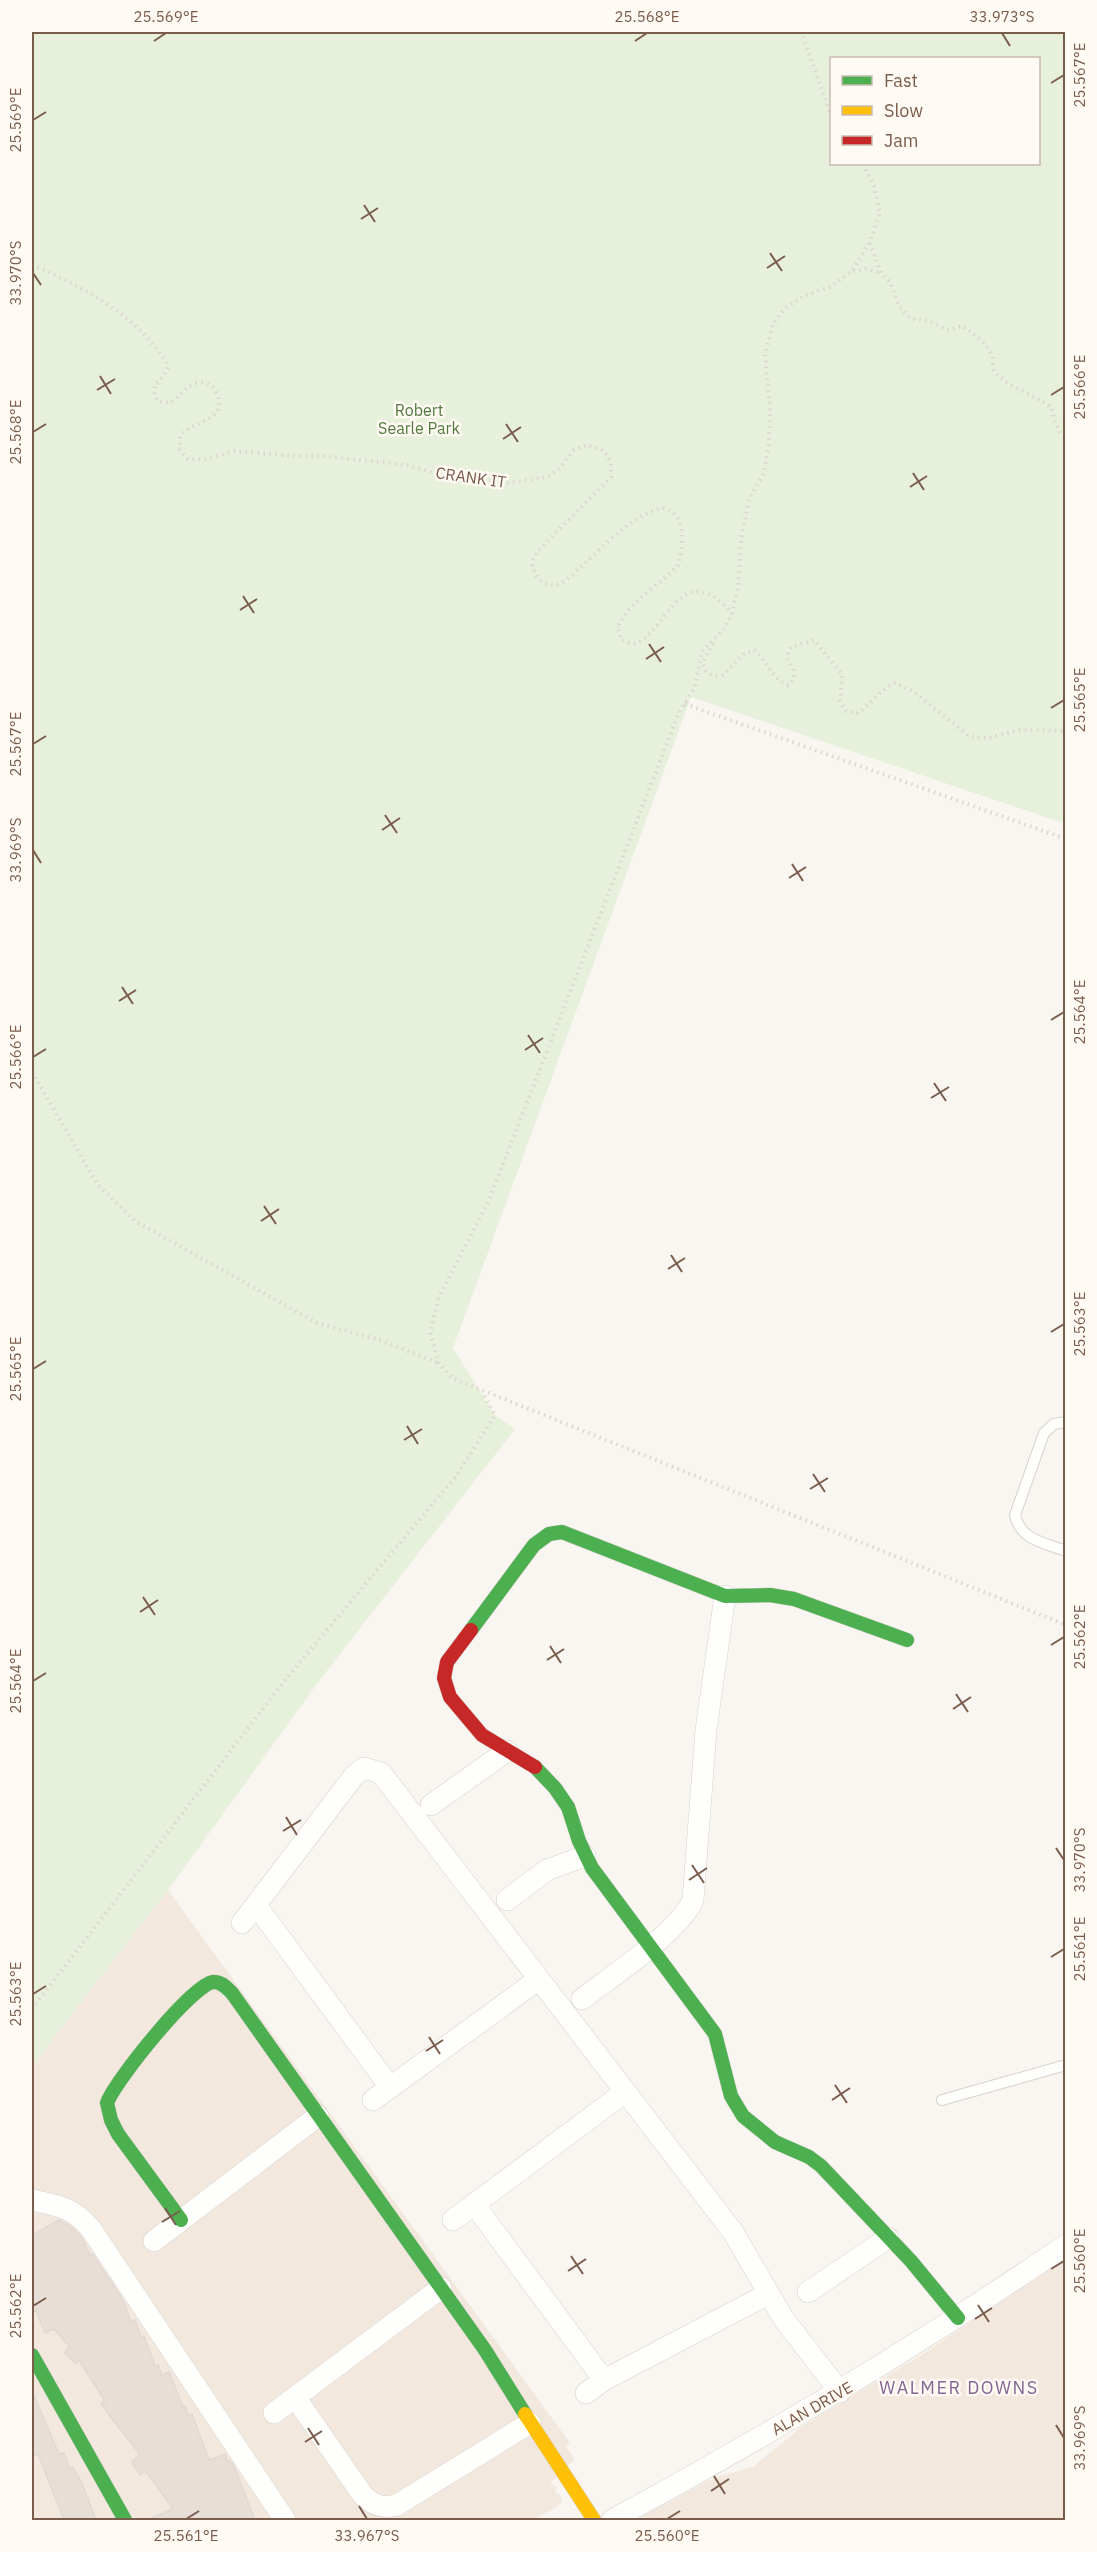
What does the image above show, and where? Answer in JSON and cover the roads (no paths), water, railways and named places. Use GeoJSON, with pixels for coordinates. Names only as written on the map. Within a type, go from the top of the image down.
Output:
{"type":"FeatureCollection","features":[{"type":"Feature","properties":{"kind":"street"},"geometry":{"type":"LineString","coordinates":[[907,1640],[805,1601],[770,1595],[725,1596],[567,1533],[553,1532],[540,1539],[447,1662],[444,1670],[450,1697],[482,1735],[533,1766],[555,1788],[568,1807],[585,1856],[715,2034],[731,2096],[743,2116],[768,2137],[822,2166],[911,2261],[958,2318]]}},
{"type":"Feature","properties":{"kind":"street"},"geometry":{"type":"LineString","coordinates":[[582,1999],[651,1945],[682,1917],[693,1900],[706,1730],[725,1596]]}},
{"type":"Feature","properties":{"kind":"street"},"geometry":{"type":"LineString","coordinates":[[431,1805],[507,1751]]}},
{"type":"Feature","properties":{"kind":"street"},"geometry":{"type":"LineString","coordinates":[[242,1923],[354,1776],[364,1768],[376,1770],[388,1782],[734,2232],[783,2318],[840,2392]]}},
{"type":"Feature","properties":{"kind":"street"},"geometry":{"type":"LineString","coordinates":[[507,1900],[547,1870],[585,1856]]}},
{"type":"Feature","properties":{"kind":"street"},"geometry":{"type":"LineString","coordinates":[[256,1905],[390,2087]]}},
{"type":"Feature","properties":{"kind":"street"},"geometry":{"type":"LineString","coordinates":[[373,2100],[539,1979]]}},
{"type":"Feature","properties":{"kind":"street"},"geometry":{"type":"LineString","coordinates":[[181,2220],[115,2130],[106,2104],[112,2093],[192,1992],[214,1982],[227,1987],[485,2350],[530,2423],[608,2520]]}},
{"type":"Feature","properties":{"kind":"street"},"geometry":{"type":"LineString","coordinates":[[453,2220],[625,2092]]}},
{"type":"Feature","properties":{"kind":"street"},"geometry":{"type":"LineString","coordinates":[[154,2241],[318,2116]]}},
{"type":"Feature","properties":{"kind":"street"},"geometry":{"type":"LineString","coordinates":[[32,2200],[67,2208],[79,2215],[91,2229],[285,2520]]}},
{"type":"Feature","properties":{"kind":"street"},"geometry":{"type":"LineString","coordinates":[[474,2204],[604,2380]]}},
{"type":"Feature","properties":{"kind":"street"},"geometry":{"type":"LineString","coordinates":[[808,2292],[888,2238]]}},
{"type":"Feature","properties":{"kind":"street","name":"ALAN DRIVE"},"geometry":{"type":"LineString","coordinates":[[608,2520],[840,2392],[958,2318],[1065,2245]]}},
{"type":"Feature","properties":{"kind":"street"},"geometry":{"type":"LineString","coordinates":[[274,2413],[441,2288]]}},
{"type":"Feature","properties":{"kind":"street"},"geometry":{"type":"LineString","coordinates":[[586,2393],[604,2380],[768,2294]]}},
{"type":"Feature","properties":{"kind":"street"},"geometry":{"type":"LineString","coordinates":[[32,2355],[125,2520]]}},
{"type":"Feature","properties":{"kind":"street"},"geometry":{"type":"LineString","coordinates":[[295,2397],[362,2494],[368,2500],[381,2506],[397,2505],[530,2423]]}},
{"type":"Feature","properties":{"kind":"lane"},"geometry":{"type":"LineString","coordinates":[[1065,1422],[1054,1424],[1044,1433],[1015,1515],[1020,1530],[1028,1537],[1065,1551]]}},
{"type":"Feature","properties":{"kind":"lane"},"geometry":{"type":"LineString","coordinates":[[942,2100],[1065,2065]]}},
{"type":"Feature","properties":{"kind":"district","name":"WALMER DOWNS"},"geometry":{"type":"Point","coordinates":[959,2387]}},
{"type":"Feature","properties":{"kind":"park label","name":"Robert Searle Park"},"geometry":{"type":"Point","coordinates":[419,419]}}]}
